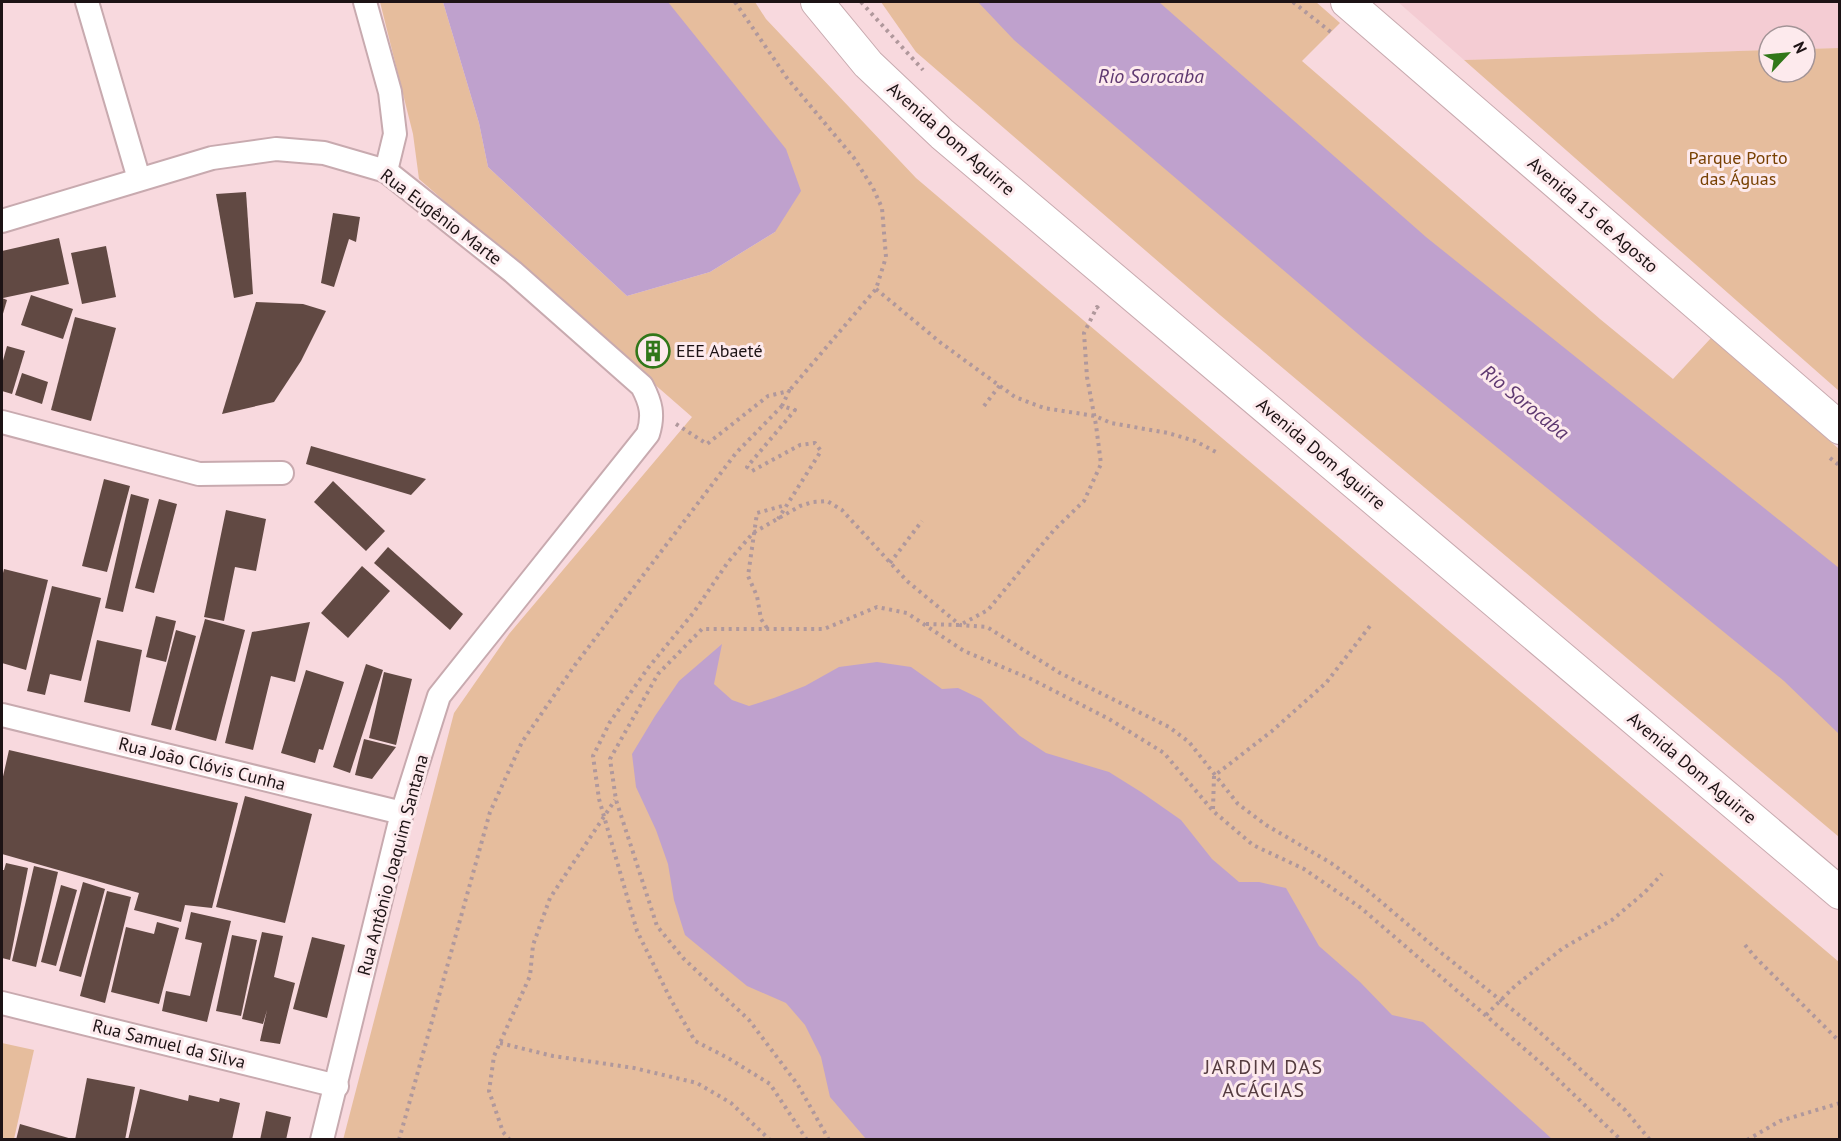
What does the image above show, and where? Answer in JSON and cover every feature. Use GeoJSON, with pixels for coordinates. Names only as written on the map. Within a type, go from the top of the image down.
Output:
{"type":"FeatureCollection","features":[{"type":"Feature","properties":{"kind":"main road","name":"Avenida Dom Aguirre"},"geometry":{"type":"LineString","coordinates":[[817,2],[868,64],[942,134],[1839,893]]}},
{"type":"Feature","properties":{"kind":"main road","name":"Avenida 15 de Agosto"},"geometry":{"type":"LineString","coordinates":[[1347,2],[1839,428]]}},
{"type":"Feature","properties":{"kind":"street"},"geometry":{"type":"LineString","coordinates":[[87,2],[140,179]]}},
{"type":"Feature","properties":{"kind":"street"},"geometry":{"type":"LineString","coordinates":[[366,2],[390,92],[395,134],[386,171]]}},
{"type":"Feature","properties":{"kind":"street","name":"Rua Eugênio Marte"},"geometry":{"type":"LineString","coordinates":[[2,221],[212,158],[276,149],[324,153],[386,171],[513,272],[642,386],[652,409]]}},
{"type":"Feature","properties":{"kind":"street","name":"Rua Antônio Joaquim Santana"},"geometry":{"type":"LineString","coordinates":[[322,1140],[402,813],[440,696],[648,434],[652,422],[652,409]]}},
{"type":"Feature","properties":{"kind":"street"},"geometry":{"type":"LineString","coordinates":[[2,422],[199,474],[282,473]]}},
{"type":"Feature","properties":{"kind":"street","name":"Rua João Clóvis Cunha"},"geometry":{"type":"LineString","coordinates":[[2,715],[402,813]]}},
{"type":"Feature","properties":{"kind":"street","name":"Rua Samuel da Silva"},"geometry":{"type":"LineString","coordinates":[[2,1003],[337,1086]]}},
{"type":"Feature","properties":{"kind":"path"},"geometry":{"type":"LineString","coordinates":[[399,1140],[490,812],[522,742],[575,665],[736,453],[782,406],[789,391],[876,289],[886,257],[882,208],[873,188],[854,158],[787,78],[735,2]]}},
{"type":"Feature","properties":{"kind":"path"},"geometry":{"type":"LineString","coordinates":[[876,289],[941,343],[1015,397],[1044,408],[1095,416],[1111,423],[1168,433],[1195,441],[1216,452]]}},
{"type":"Feature","properties":{"kind":"path"},"geometry":{"type":"LineString","coordinates":[[960,625],[988,610],[1054,530],[1084,501],[1101,464],[1087,377],[1084,333],[1097,307],[1106,315]]}},
{"type":"Feature","properties":{"kind":"path"},"geometry":{"type":"LineString","coordinates":[[984,406],[1000,385]]}},
{"type":"Feature","properties":{"kind":"path"},"geometry":{"type":"LineString","coordinates":[[652,409],[707,444],[768,396],[789,391]]}},
{"type":"Feature","properties":{"kind":"path"},"geometry":{"type":"LineString","coordinates":[[778,519],[821,451],[815,443],[800,445],[767,460],[752,471],[747,467],[795,410],[782,406]]}},
{"type":"Feature","properties":{"kind":"path"},"geometry":{"type":"LineString","coordinates":[[807,1140],[770,1084],[695,1041],[671,1000],[637,931],[604,816],[593,756],[610,722],[648,668],[694,612],[728,562],[753,533],[800,506],[827,501],[842,510],[907,581],[960,625]]}},
{"type":"Feature","properties":{"kind":"path"},"geometry":{"type":"LineString","coordinates":[[767,628],[761,619],[757,596],[748,576],[753,533],[757,513],[787,505]]}},
{"type":"Feature","properties":{"kind":"path"},"geometry":{"type":"LineString","coordinates":[[890,563],[922,521]]}},
{"type":"Feature","properties":{"kind":"path"},"geometry":{"type":"LineString","coordinates":[[829,1140],[798,1085],[749,1020],[683,958],[657,926],[616,800],[610,759],[658,674],[702,629],[824,629],[877,607],[907,613],[964,651],[1031,679],[1109,719],[1164,753],[1213,811],[1253,845],[1304,869],[1361,908],[1542,1064],[1621,1140]]}},
{"type":"Feature","properties":{"kind":"path"},"geometry":{"type":"LineString","coordinates":[[923,624],[987,627],[1060,673],[1169,728],[1189,742],[1238,804],[1266,825],[1330,863],[1366,888],[1439,951],[1534,1027],[1625,1110],[1650,1140]]}},
{"type":"Feature","properties":{"kind":"path"},"geometry":{"type":"LineString","coordinates":[[1214,776],[1272,731],[1326,683],[1370,626]]}},
{"type":"Feature","properties":{"kind":"path"},"geometry":{"type":"LineString","coordinates":[[1213,811],[1214,776]]}},
{"type":"Feature","properties":{"kind":"path"},"geometry":{"type":"LineString","coordinates":[[510,1140],[503,1132],[489,1091],[494,1056],[530,976],[534,945],[550,898],[616,800]]}},
{"type":"Feature","properties":{"kind":"path"},"geometry":{"type":"LineString","coordinates":[[1486,1015],[1515,986],[1563,948],[1612,920],[1662,874]]}},
{"type":"Feature","properties":{"kind":"path"},"geometry":{"type":"LineString","coordinates":[[1745,945],[1839,1042]]}},
{"type":"Feature","properties":{"kind":"path"},"geometry":{"type":"LineString","coordinates":[[500,1043],[553,1056],[634,1068],[697,1083],[731,1103],[770,1140]]}},
{"type":"Feature","properties":{"kind":"path"},"geometry":{"type":"LineString","coordinates":[[1747,1140],[1779,1121],[1839,1104]]}},
{"type":"Feature","properties":{"kind":"shaded area"},"geometry":{"type":"Polygon","coordinates":[[[1398,2],[1839,2],[1839,48],[1817,49],[1817,24],[1757,24],[1757,50],[1464,60],[1398,2]]]}},
{"type":"Feature","properties":{"kind":"green space"},"geometry":{"type":"Polygon","coordinates":[[[380,2],[443,2],[479,123],[488,167],[627,296],[710,272],[775,232],[668,2],[755,2],[766,19],[916,178],[1839,962],[1839,1139],[343,1140],[454,713],[509,634],[692,417],[419,179],[413,134],[380,2]]]}},
{"type":"Feature","properties":{"kind":"green space"},"geometry":{"type":"Polygon","coordinates":[[[881,2],[1316,2],[1340,23],[1302,61],[1600,319],[1673,379],[1711,338],[1839,449],[1839,837],[1220,315],[916,52],[881,2]]]}},
{"type":"Feature","properties":{"kind":"green space","name":"Parque Porto das Águas"},"geometry":{"type":"Polygon","coordinates":[[[1839,48],[1839,391],[1464,60],[1757,50],[1757,84],[1817,84],[1817,49],[1839,48]]]}},
{"type":"Feature","properties":{"kind":"green space"},"geometry":{"type":"Polygon","coordinates":[[[2,1043],[34,1050],[14,1139],[2,1139],[2,1043]]]}},
{"type":"Feature","properties":{"kind":"water"},"geometry":{"type":"Polygon","coordinates":[[[443,2],[668,2],[786,149],[801,191],[775,232],[710,272],[627,296],[488,167],[479,123],[443,2]]]}},
{"type":"Feature","properties":{"kind":"water","name":"Rio Sorocaba"},"geometry":{"type":"Polygon","coordinates":[[[978,2],[1159,2],[1426,237],[1839,568],[1839,734],[1784,681],[1364,339],[1014,40],[978,2]]]}},
{"type":"Feature","properties":{"kind":"water"},"geometry":{"type":"Polygon","coordinates":[[[722,644],[714,684],[732,700],[749,706],[805,686],[839,667],[877,662],[911,667],[942,689],[958,688],[981,699],[1020,736],[1046,753],[1109,772],[1181,820],[1212,859],[1239,882],[1259,882],[1286,888],[1319,946],[1360,982],[1392,1015],[1423,1022],[1552,1139],[866,1139],[830,1097],[821,1057],[805,1025],[786,1003],[747,986],[685,935],[674,900],[668,864],[656,830],[636,787],[632,754],[679,681],[722,644]]]}},
{"type":"Feature","properties":{"kind":"building"},"geometry":{"type":"Polygon","coordinates":[[[246,192],[253,294],[234,298],[216,194],[246,192]]]}},
{"type":"Feature","properties":{"kind":"building"},"geometry":{"type":"Polygon","coordinates":[[[333,213],[360,217],[356,242],[349,239],[334,287],[321,283],[333,213]]]}},
{"type":"Feature","properties":{"kind":"building"},"geometry":{"type":"Polygon","coordinates":[[[59,238],[69,284],[3,298],[2,251],[59,238]]]}},
{"type":"Feature","properties":{"kind":"building"},"geometry":{"type":"Polygon","coordinates":[[[106,246],[116,297],[82,304],[71,253],[106,246]]]}},
{"type":"Feature","properties":{"kind":"building"},"geometry":{"type":"Polygon","coordinates":[[[31,295],[73,309],[63,339],[21,325],[31,295]]]}},
{"type":"Feature","properties":{"kind":"building"},"geometry":{"type":"Polygon","coordinates":[[[2,298],[7,300],[2,317],[2,298]]]}},
{"type":"Feature","properties":{"kind":"building"},"geometry":{"type":"Polygon","coordinates":[[[256,302],[303,304],[326,311],[301,361],[274,402],[222,414],[256,302]]]}},
{"type":"Feature","properties":{"kind":"building"},"geometry":{"type":"Polygon","coordinates":[[[75,317],[116,328],[91,421],[51,410],[75,317]]]}},
{"type":"Feature","properties":{"kind":"building","name":"EEE Abaeté"},"geometry":{"type":"Polygon","coordinates":[[[653,337],[666,350],[653,364],[639,352],[653,337]]]}},
{"type":"Feature","properties":{"kind":"building"},"geometry":{"type":"Polygon","coordinates":[[[7,346],[25,351],[12,394],[2,391],[2,364],[7,346]]]}},
{"type":"Feature","properties":{"kind":"building"},"geometry":{"type":"Polygon","coordinates":[[[22,373],[48,382],[42,404],[15,395],[22,373]]]}},
{"type":"Feature","properties":{"kind":"building"},"geometry":{"type":"Polygon","coordinates":[[[311,446],[426,479],[411,495],[306,464],[311,446]]]}},
{"type":"Feature","properties":{"kind":"building"},"geometry":{"type":"Polygon","coordinates":[[[104,479],[130,486],[107,572],[82,566],[104,479]]]}},
{"type":"Feature","properties":{"kind":"building"},"geometry":{"type":"Polygon","coordinates":[[[333,481],[385,531],[366,551],[314,502],[333,481]]]}},
{"type":"Feature","properties":{"kind":"building"},"geometry":{"type":"Polygon","coordinates":[[[131,494],[149,499],[123,612],[105,608],[131,494]]]}},
{"type":"Feature","properties":{"kind":"building"},"geometry":{"type":"Polygon","coordinates":[[[159,499],[177,504],[154,593],[135,588],[159,499]]]}},
{"type":"Feature","properties":{"kind":"building"},"geometry":{"type":"Polygon","coordinates":[[[226,510],[266,519],[256,571],[235,567],[224,621],[204,617],[226,510]]]}},
{"type":"Feature","properties":{"kind":"building"},"geometry":{"type":"Polygon","coordinates":[[[388,547],[463,614],[450,630],[374,563],[388,547]]]}},
{"type":"Feature","properties":{"kind":"building"},"geometry":{"type":"Polygon","coordinates":[[[362,566],[390,591],[348,638],[321,613],[362,566]]]}},
{"type":"Feature","properties":{"kind":"building"},"geometry":{"type":"Polygon","coordinates":[[[4,569],[48,580],[26,670],[2,663],[2,577],[4,569]]]}},
{"type":"Feature","properties":{"kind":"building"},"geometry":{"type":"Polygon","coordinates":[[[52,586],[101,598],[81,681],[50,674],[45,695],[27,691],[52,586]]]}},
{"type":"Feature","properties":{"kind":"building"},"geometry":{"type":"Polygon","coordinates":[[[156,616],[176,621],[166,662],[146,657],[156,616]]]}},
{"type":"Feature","properties":{"kind":"building"},"geometry":{"type":"Polygon","coordinates":[[[205,619],[245,630],[216,741],[175,730],[205,619]]]}},
{"type":"Feature","properties":{"kind":"building"},"geometry":{"type":"Polygon","coordinates":[[[310,622],[295,682],[271,676],[253,750],[225,743],[252,632],[310,622]]]}},
{"type":"Feature","properties":{"kind":"building"},"geometry":{"type":"Polygon","coordinates":[[[176,630],[196,636],[171,730],[151,725],[176,630]]]}},
{"type":"Feature","properties":{"kind":"building"},"geometry":{"type":"Polygon","coordinates":[[[97,640],[142,650],[130,712],[84,702],[97,640]]]}},
{"type":"Feature","properties":{"kind":"building"},"geometry":{"type":"Polygon","coordinates":[[[366,664],[383,670],[350,773],[333,767],[366,664]]]}},
{"type":"Feature","properties":{"kind":"building"},"geometry":{"type":"Polygon","coordinates":[[[306,670],[344,682],[323,750],[319,749],[315,763],[281,753],[306,670]]]}},
{"type":"Feature","properties":{"kind":"building"},"geometry":{"type":"Polygon","coordinates":[[[384,672],[412,679],[396,745],[369,738],[384,672]]]}},
{"type":"Feature","properties":{"kind":"building"},"geometry":{"type":"Polygon","coordinates":[[[364,739],[396,747],[372,779],[355,775],[364,739]]]}},
{"type":"Feature","properties":{"kind":"building"},"geometry":{"type":"Polygon","coordinates":[[[9,750],[238,803],[212,908],[185,905],[181,922],[134,910],[139,893],[2,854],[2,781],[9,750]]]}},
{"type":"Feature","properties":{"kind":"building"},"geometry":{"type":"Polygon","coordinates":[[[245,796],[312,814],[285,923],[216,907],[245,796]]]}},
{"type":"Feature","properties":{"kind":"building"},"geometry":{"type":"Polygon","coordinates":[[[6,863],[28,868],[10,960],[2,958],[2,870],[6,863]]]}},
{"type":"Feature","properties":{"kind":"building"},"geometry":{"type":"Polygon","coordinates":[[[34,866],[58,872],[36,967],[12,961],[34,866]]]}},
{"type":"Feature","properties":{"kind":"building"},"geometry":{"type":"Polygon","coordinates":[[[83,882],[105,889],[81,977],[59,971],[83,882]]]}},
{"type":"Feature","properties":{"kind":"building"},"geometry":{"type":"Polygon","coordinates":[[[61,885],[77,890],[56,966],[41,962],[61,885]]]}},
{"type":"Feature","properties":{"kind":"building"},"geometry":{"type":"Polygon","coordinates":[[[107,891],[131,897],[105,1003],[80,996],[107,891]]]}},
{"type":"Feature","properties":{"kind":"building"},"geometry":{"type":"Polygon","coordinates":[[[191,912],[231,921],[207,1022],[162,1011],[166,991],[190,996],[202,943],[185,939],[191,912]]]}},
{"type":"Feature","properties":{"kind":"building"},"geometry":{"type":"Polygon","coordinates":[[[157,922],[179,928],[159,1004],[111,992],[126,927],[154,934],[157,922]]]}},
{"type":"Feature","properties":{"kind":"building"},"geometry":{"type":"Polygon","coordinates":[[[262,932],[283,936],[274,977],[295,983],[280,1044],[260,1041],[267,1010],[263,1024],[242,1019],[262,932]]]}},
{"type":"Feature","properties":{"kind":"building"},"geometry":{"type":"Polygon","coordinates":[[[232,935],[257,940],[241,1016],[216,1011],[232,935]]]}},
{"type":"Feature","properties":{"kind":"building"},"geometry":{"type":"Polygon","coordinates":[[[312,937],[345,945],[327,1018],[293,1009],[312,937]]]}},
{"type":"Feature","properties":{"kind":"building"},"geometry":{"type":"Polygon","coordinates":[[[87,1078],[135,1087],[125,1140],[75,1140],[87,1078]]]}},
{"type":"Feature","properties":{"kind":"building"},"geometry":{"type":"Polygon","coordinates":[[[140,1089],[188,1101],[189,1095],[219,1102],[220,1098],[240,1103],[232,1140],[128,1140],[140,1089]]]}},
{"type":"Feature","properties":{"kind":"building"},"geometry":{"type":"Polygon","coordinates":[[[266,1111],[291,1117],[286,1140],[260,1140],[266,1111]]]}},
{"type":"Feature","properties":{"kind":"building"},"geometry":{"type":"Polygon","coordinates":[[[20,1124],[72,1139],[72,1140],[16,1140],[20,1124]]]}},
{"type":"Feature","properties":{"kind":"place","name":"EEE Abaeté"},"geometry":{"type":"Point","coordinates":[653,351]}},
{"type":"Feature","properties":{"kind":"district","name":"JARDIM DAS ACÁCIAS"},"geometry":{"type":"Point","coordinates":[1264,1078]}}]}
